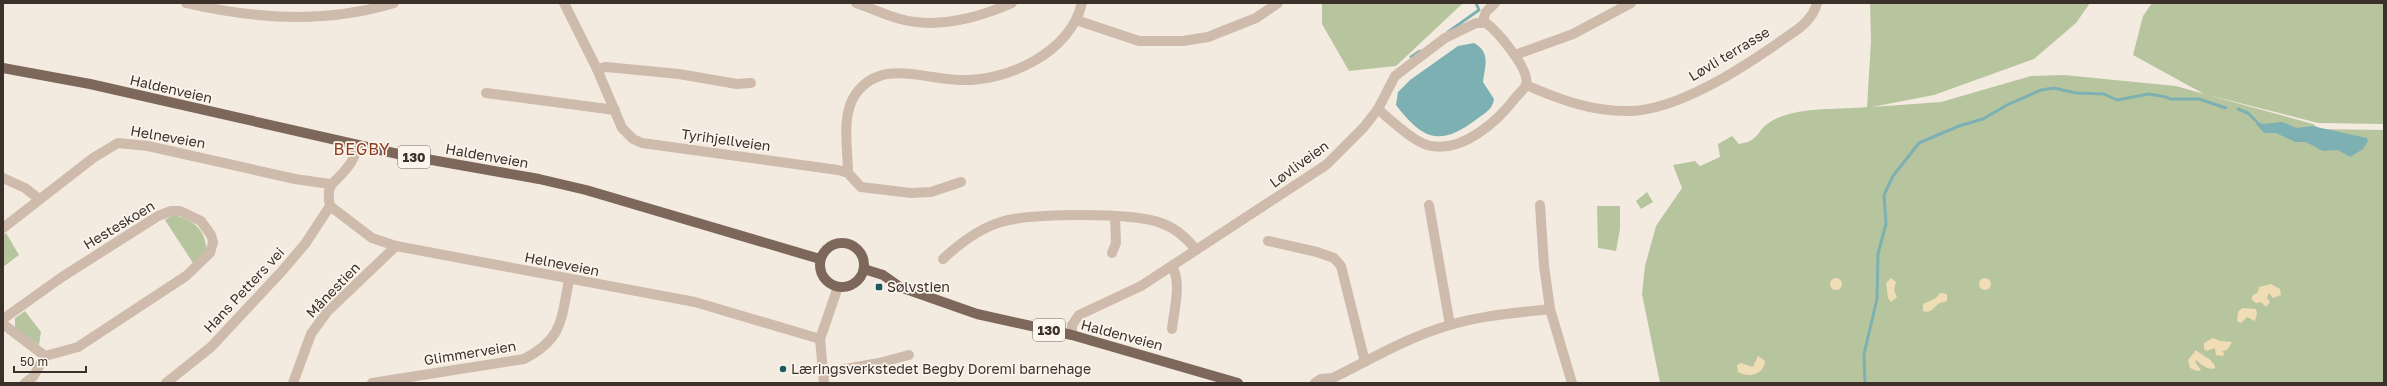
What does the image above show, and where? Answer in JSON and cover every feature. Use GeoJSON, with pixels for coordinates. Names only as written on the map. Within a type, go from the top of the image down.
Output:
{"type":"FeatureCollection","features":[{"type":"Feature","properties":{"kind":"main road","name":"Haldenveien"},"geometry":{"type":"LineString","coordinates":[[3,68],[97,86],[358,145],[586,190],[820,259]]}},
{"type":"Feature","properties":{"kind":"main road"},"geometry":{"type":"LineString","coordinates":[[844,243],[852,245],[859,251],[863,259],[864,269],[861,277],[855,283],[847,287],[838,287],[825,280],[820,267],[820,259],[829,247],[844,243]]}},
{"type":"Feature","properties":{"kind":"main road","name":"Haldenveien"},"geometry":{"type":"LineString","coordinates":[[864,269],[883,275],[900,287],[977,314],[1072,335],[1238,383]]}},
{"type":"Feature","properties":{"kind":"street"},"geometry":{"type":"LineString","coordinates":[[186,3],[229,13],[275,17],[337,15],[394,3]]}},
{"type":"Feature","properties":{"kind":"street","name":"Tyrihjellveien"},"geometry":{"type":"LineString","coordinates":[[564,3],[627,134],[642,143],[838,170],[848,174],[860,187],[910,193],[931,192],[961,182]]}},
{"type":"Feature","properties":{"kind":"street"},"geometry":{"type":"LineString","coordinates":[[856,3],[900,18],[929,23],[967,18],[990,12],[1012,3]]}},
{"type":"Feature","properties":{"kind":"street"},"geometry":{"type":"LineString","coordinates":[[848,174],[849,111],[854,97],[869,81],[886,73],[897,72],[959,80],[972,80],[1001,74],[1032,61],[1050,50],[1064,38],[1076,20],[1082,3]]}},
{"type":"Feature","properties":{"kind":"street"},"geometry":{"type":"LineString","coordinates":[[1076,20],[1139,41],[1179,41],[1208,37],[1256,18],[1278,3]]}},
{"type":"Feature","properties":{"kind":"street"},"geometry":{"type":"LineString","coordinates":[[1378,109],[1395,125],[1427,145],[1449,146],[1478,134],[1505,112],[1526,85],[1524,72],[1515,56],[1492,28],[1482,22],[1486,12],[1495,3]]}},
{"type":"Feature","properties":{"kind":"street"},"geometry":{"type":"LineString","coordinates":[[1515,56],[1573,34],[1631,3]]}},
{"type":"Feature","properties":{"kind":"street","name":"Løvli terrasse"},"geometry":{"type":"LineString","coordinates":[[1526,85],[1569,103],[1591,108],[1632,111],[1669,103],[1709,86],[1757,57],[1809,20],[1817,3]]}},
{"type":"Feature","properties":{"kind":"street","name":"Løvliveien"},"geometry":{"type":"LineString","coordinates":[[1072,335],[1072,326],[1079,315],[1126,294],[1172,266],[1326,166],[1364,127],[1378,109],[1395,76],[1445,38],[1476,23],[1482,22]]}},
{"type":"Feature","properties":{"kind":"street"},"geometry":{"type":"LineString","coordinates":[[597,69],[606,67],[679,74],[737,84],[751,83]]}},
{"type":"Feature","properties":{"kind":"street"},"geometry":{"type":"LineString","coordinates":[[486,93],[615,110]]}},
{"type":"Feature","properties":{"kind":"street","name":"Helneveien"},"geometry":{"type":"LineString","coordinates":[[3,228],[93,158],[118,143],[148,146],[295,179],[330,184]]}},
{"type":"Feature","properties":{"kind":"street"},"geometry":{"type":"LineString","coordinates":[[330,206],[327,195],[330,184],[347,169],[353,160],[358,145]]}},
{"type":"Feature","properties":{"kind":"street"},"geometry":{"type":"LineString","coordinates":[[3,178],[25,188],[39,199]]}},
{"type":"Feature","properties":{"kind":"street"},"geometry":{"type":"LineString","coordinates":[[1429,205],[1450,325]]}},
{"type":"Feature","properties":{"kind":"street"},"geometry":{"type":"LineString","coordinates":[[1540,205],[1544,266],[1550,309],[1572,383]]}},
{"type":"Feature","properties":{"kind":"street","name":"Helneveien"},"geometry":{"type":"LineString","coordinates":[[330,206],[372,238],[396,246],[568,280],[695,302],[820,339]]}},
{"type":"Feature","properties":{"kind":"street","name":"Hans Petters vei"},"geometry":{"type":"LineString","coordinates":[[166,383],[210,347],[282,271],[305,244],[330,206]]}},
{"type":"Feature","properties":{"kind":"street","name":"Hesteskoen"},"geometry":{"type":"LineString","coordinates":[[3,319],[62,277],[158,216],[171,211],[180,211],[201,221],[206,227],[213,242],[210,253],[186,276],[78,347],[44,356]]}},
{"type":"Feature","properties":{"kind":"street"},"geometry":{"type":"LineString","coordinates":[[1112,253],[1116,243],[1116,216]]}},
{"type":"Feature","properties":{"kind":"street"},"geometry":{"type":"LineString","coordinates":[[943,259],[978,232],[1001,222],[1034,217],[1141,217],[1161,223],[1183,235],[1196,250]]}},
{"type":"Feature","properties":{"kind":"street"},"geometry":{"type":"LineString","coordinates":[[1268,241],[1317,252],[1334,258],[1341,266],[1365,362]]}},
{"type":"Feature","properties":{"kind":"street","name":"Månestien"},"geometry":{"type":"LineString","coordinates":[[293,383],[311,334],[327,312],[396,246]]}},
{"type":"Feature","properties":{"kind":"street"},"geometry":{"type":"LineString","coordinates":[[1172,266],[1177,275],[1172,329]]}},
{"type":"Feature","properties":{"kind":"street","name":"Glimmerveien"},"geometry":{"type":"LineString","coordinates":[[372,383],[524,359],[537,352],[554,336],[562,313],[568,280]]}},
{"type":"Feature","properties":{"kind":"street"},"geometry":{"type":"LineString","coordinates":[[838,287],[820,339],[824,378],[909,355]]}},
{"type":"Feature","properties":{"kind":"street"},"geometry":{"type":"LineString","coordinates":[[1315,383],[1321,380],[1330,381],[1412,338],[1450,325],[1494,315],[1550,309]]}},
{"type":"Feature","properties":{"kind":"street"},"geometry":{"type":"LineString","coordinates":[[3,324],[44,356],[33,377],[24,383]]}},
{"type":"Feature","properties":{"kind":"green space"},"geometry":{"type":"Polygon","coordinates":[[[1322,3],[1463,3],[1396,66],[1349,71],[1322,24],[1322,3]]]}},
{"type":"Feature","properties":{"kind":"green space"},"geometry":{"type":"Polygon","coordinates":[[[1870,3],[2090,3],[2076,23],[2034,59],[1934,95],[1872,107],[1941,102],[2031,76],[2064,75],[2176,86],[2313,124],[2320,129],[2384,130],[2384,383],[1660,383],[1642,294],[1645,266],[1656,226],[1682,188],[1673,165],[1695,161],[1700,166],[1720,157],[1718,144],[1732,136],[1739,144],[1751,141],[1770,122],[1792,113],[1867,107],[1871,41],[1870,3]]]}},
{"type":"Feature","properties":{"kind":"green space"},"geometry":{"type":"Polygon","coordinates":[[[2152,3],[2384,3],[2384,124],[2318,123],[2204,94],[2133,55],[2143,16],[2152,3]]]}},
{"type":"Feature","properties":{"kind":"green space"},"geometry":{"type":"Polygon","coordinates":[[[1647,192],[1653,202],[1641,209],[1636,201],[1647,192]]]}},
{"type":"Feature","properties":{"kind":"green space"},"geometry":{"type":"Polygon","coordinates":[[[1597,206],[1620,206],[1620,229],[1616,251],[1598,248],[1597,206]]]}},
{"type":"Feature","properties":{"kind":"green space"},"geometry":{"type":"Polygon","coordinates":[[[173,215],[186,219],[192,223],[201,231],[204,237],[206,251],[193,263],[165,220],[173,215]]]}},
{"type":"Feature","properties":{"kind":"green space"},"geometry":{"type":"Polygon","coordinates":[[[6,233],[19,255],[3,267],[3,235],[6,233]]]}},
{"type":"Feature","properties":{"kind":"green space"},"geometry":{"type":"Polygon","coordinates":[[[25,311],[41,332],[39,345],[15,328],[15,318],[25,311]]]}},
{"type":"Feature","properties":{"kind":"sand"},"geometry":{"type":"Polygon","coordinates":[[[1836,278],[1840,280],[1842,284],[1840,288],[1836,290],[1832,288],[1830,284],[1832,280],[1836,278]]]}},
{"type":"Feature","properties":{"kind":"sand"},"geometry":{"type":"Polygon","coordinates":[[[1891,278],[1896,282],[1894,290],[1897,297],[1891,302],[1888,298],[1886,283],[1891,278]]]}},
{"type":"Feature","properties":{"kind":"sand"},"geometry":{"type":"Polygon","coordinates":[[[1985,278],[1989,280],[1991,284],[1989,288],[1985,290],[1981,288],[1979,284],[1981,280],[1985,278]]]}},
{"type":"Feature","properties":{"kind":"sand"},"geometry":{"type":"Polygon","coordinates":[[[2271,284],[2280,289],[2281,295],[2273,298],[2269,293],[2267,298],[2270,302],[2266,307],[2261,302],[2256,303],[2252,300],[2252,296],[2258,292],[2259,287],[2271,284]]]}},
{"type":"Feature","properties":{"kind":"sand"},"geometry":{"type":"Polygon","coordinates":[[[1940,293],[1947,294],[1947,301],[1940,303],[1931,311],[1923,311],[1923,304],[1936,298],[1940,293]]]}},
{"type":"Feature","properties":{"kind":"sand"},"geometry":{"type":"Polygon","coordinates":[[[2242,308],[2256,309],[2257,313],[2255,321],[2247,317],[2241,323],[2237,321],[2238,312],[2242,308]]]}},
{"type":"Feature","properties":{"kind":"sand"},"geometry":{"type":"Polygon","coordinates":[[[2213,338],[2220,341],[2232,342],[2227,350],[2222,351],[2224,353],[2223,356],[2216,355],[2215,348],[2206,351],[2204,349],[2204,343],[2213,338]]]}},
{"type":"Feature","properties":{"kind":"sand"},"geometry":{"type":"Polygon","coordinates":[[[2196,350],[2211,361],[2215,368],[2207,368],[2196,360],[2195,362],[2201,370],[2197,371],[2190,368],[2188,360],[2196,350]]]}},
{"type":"Feature","properties":{"kind":"sand"},"geometry":{"type":"Polygon","coordinates":[[[1758,356],[1765,361],[1764,366],[1759,372],[1747,375],[1738,372],[1737,365],[1741,363],[1753,367],[1758,356]]]}},
{"type":"Feature","properties":{"kind":"water"},"geometry":{"type":"Polygon","coordinates":[[[1474,43],[1483,51],[1485,55],[1486,65],[1483,82],[1494,99],[1492,106],[1477,119],[1453,134],[1433,136],[1424,132],[1415,126],[1396,105],[1398,92],[1410,80],[1458,46],[1474,43]]]}},
{"type":"Feature","properties":{"kind":"water"},"geometry":{"type":"Polygon","coordinates":[[[2256,121],[2263,124],[2282,122],[2297,128],[2312,126],[2367,138],[2368,141],[2363,149],[2350,157],[2338,150],[2323,151],[2306,142],[2295,142],[2276,133],[2264,133],[2256,124],[2256,121]]]}},
{"type":"Feature","properties":{"kind":"waterway"},"geometry":{"type":"LineString","coordinates":[[1448,32],[1479,10],[1476,3]]}},
{"type":"Feature","properties":{"kind":"waterway"},"geometry":{"type":"LineString","coordinates":[[1411,57],[1420,51]]}},
{"type":"Feature","properties":{"kind":"waterway"},"geometry":{"type":"LineString","coordinates":[[1865,383],[1864,354],[1877,299],[1878,254],[1886,224],[1884,195],[1893,176],[1919,143],[1959,126],[1983,119],[2007,105],[2041,90],[2054,88],[2076,93],[2104,94],[2117,100],[2149,94],[2170,99],[2199,99],[2226,108]]}},
{"type":"Feature","properties":{"kind":"waterway"},"geometry":{"type":"LineString","coordinates":[[2238,109],[2248,113],[2256,121]]}},
{"type":"Feature","properties":{"kind":"place","name":"Sølvstien"},"geometry":{"type":"Point","coordinates":[879,287]}},
{"type":"Feature","properties":{"kind":"place","name":"Læringsverkstedet Begby Doremi barnehage"},"geometry":{"type":"Point","coordinates":[783,369]}},
{"type":"Feature","properties":{"kind":"district","name":"BEGBY"},"geometry":{"type":"Point","coordinates":[362,149]}}]}
